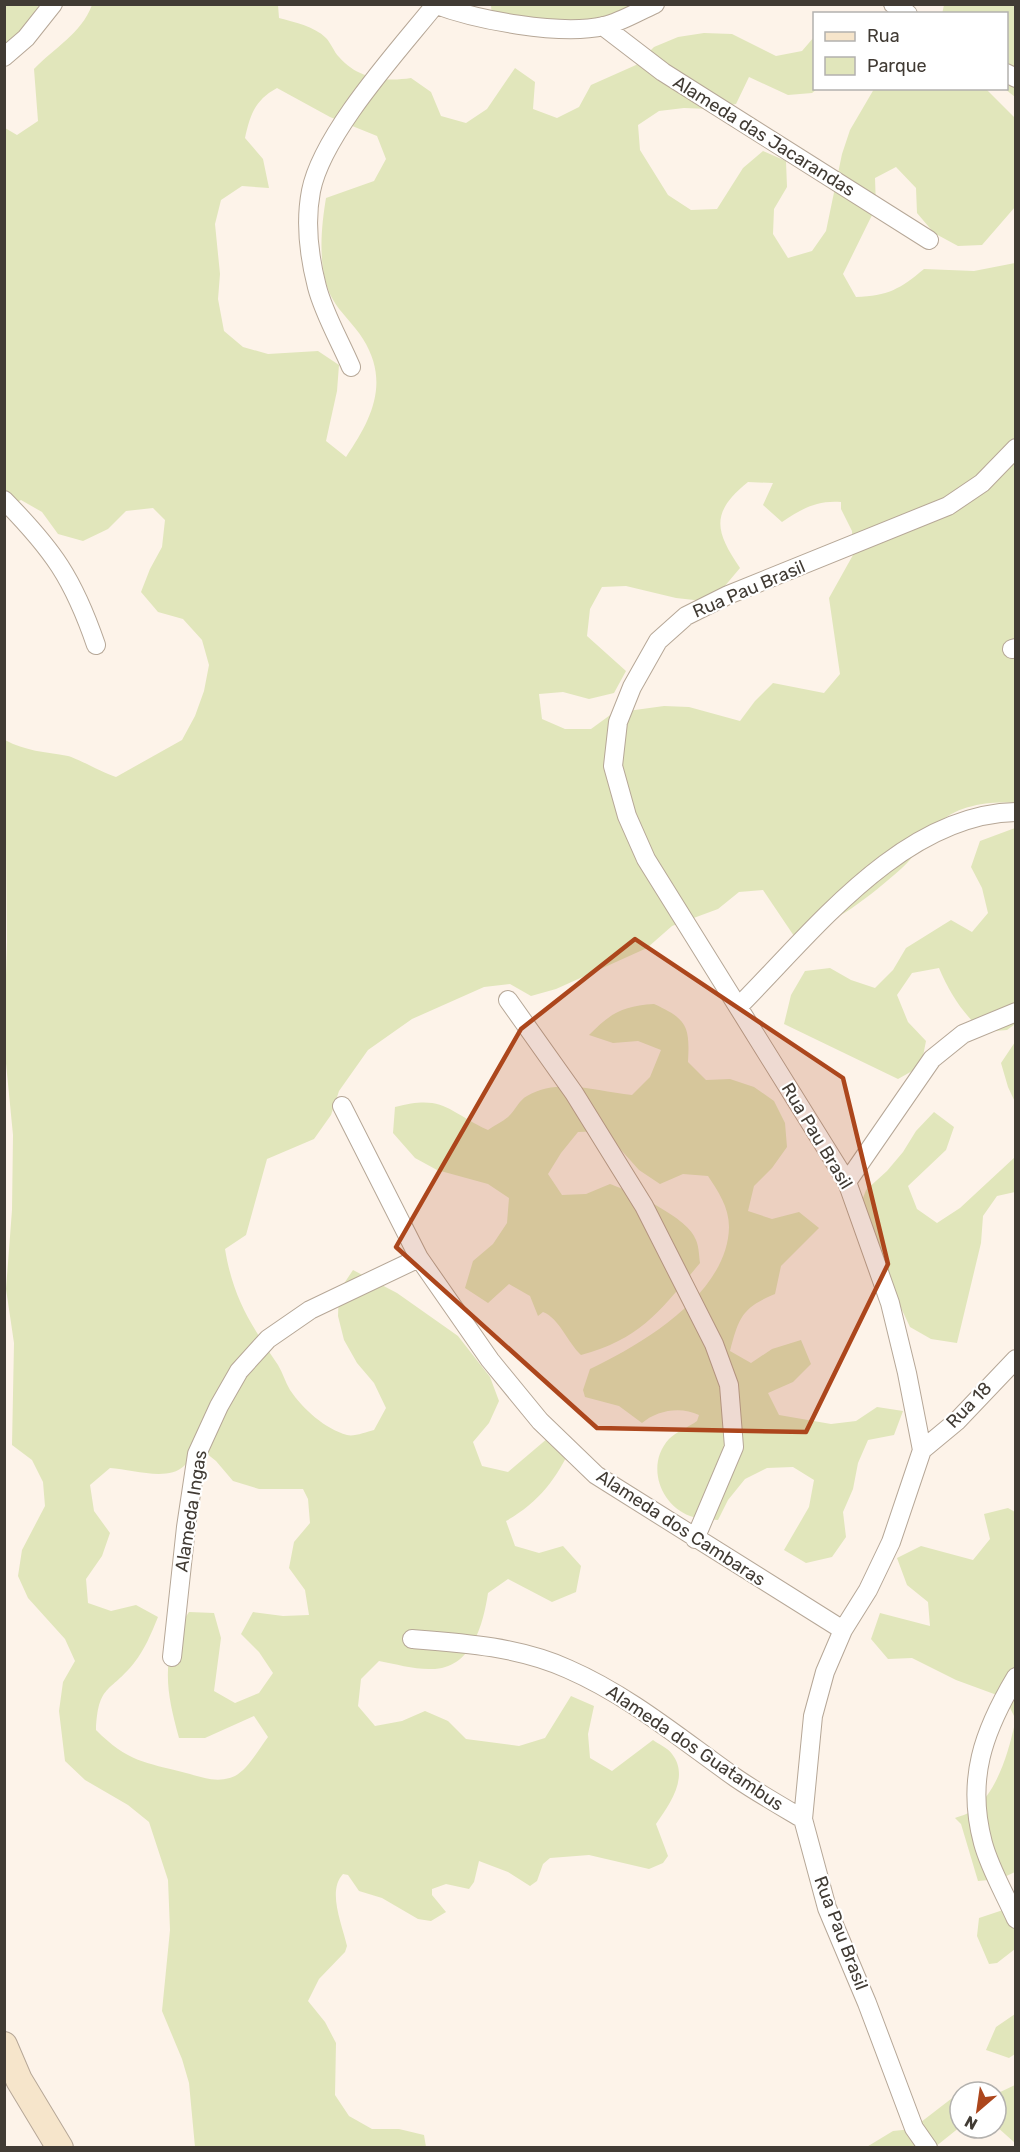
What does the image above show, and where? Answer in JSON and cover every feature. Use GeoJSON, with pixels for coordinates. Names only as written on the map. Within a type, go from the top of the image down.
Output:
{"type":"FeatureCollection","features":[{"type":"Feature","properties":{"kind":"main road"},"geometry":{"type":"LineString","coordinates":[[4,2045],[19,2080],[60,2148]]}},
{"type":"Feature","properties":{"kind":"street"},"geometry":{"type":"LineString","coordinates":[[4,57],[26,38],[52,4]]}},
{"type":"Feature","properties":{"kind":"street"},"geometry":{"type":"LineString","coordinates":[[351,367],[317,289],[308,222],[311,190],[334,138],[357,103],[434,5],[484,20],[537,27],[603,26],[655,4]]}},
{"type":"Feature","properties":{"kind":"street","name":"Alameda das Jacarandas"},"geometry":{"type":"LineString","coordinates":[[603,26],[663,72],[929,240]]}},
{"type":"Feature","properties":{"kind":"street","name":"Rua Pau Brasil"},"geometry":{"type":"LineString","coordinates":[[928,2148],[914,2128],[867,2003],[827,1908],[803,1819],[813,1716],[825,1672],[843,1630],[868,1590],[891,1542],[922,1450],[907,1372],[890,1303],[847,1182],[646,859],[627,816],[613,766],[618,722],[632,687],[658,641],[686,616],[728,595],[948,506],[982,483],[1016,448]]}},
{"type":"Feature","properties":{"kind":"street"},"geometry":{"type":"LineString","coordinates":[[4,500],[61,564],[81,602],[96,645]]}},
{"type":"Feature","properties":{"kind":"street"},"geometry":{"type":"LineString","coordinates":[[739,1006],[855,889],[889,862],[932,833],[970,819],[1016,812]]}},
{"type":"Feature","properties":{"kind":"street"},"geometry":{"type":"LineString","coordinates":[[508,1000],[574,1094],[644,1206],[714,1344],[729,1385],[734,1447],[696,1539]]}},
{"type":"Feature","properties":{"kind":"street"},"geometry":{"type":"LineString","coordinates":[[847,1182],[932,1059],[963,1034],[1016,1012]]}},
{"type":"Feature","properties":{"kind":"street","name":"Alameda dos Cambaras"},"geometry":{"type":"LineString","coordinates":[[342,1106],[418,1258],[490,1360],[540,1421],[596,1476],[843,1630]]}},
{"type":"Feature","properties":{"kind":"street","name":"Alameda Ingas"},"geometry":{"type":"LineString","coordinates":[[172,1657],[186,1527],[197,1454],[219,1406],[239,1371],[268,1339],[310,1310],[418,1258]]}},
{"type":"Feature","properties":{"kind":"street","name":"Rua 18"},"geometry":{"type":"LineString","coordinates":[[922,1450],[957,1421],[1016,1359]]}},
{"type":"Feature","properties":{"kind":"street","name":"Alameda dos Guatambus"},"geometry":{"type":"LineString","coordinates":[[412,1639],[468,1643],[533,1657],[567,1668],[617,1693],[739,1780],[803,1819]]}},
{"type":"Feature","properties":{"kind":"street"},"geometry":{"type":"LineString","coordinates":[[1016,1677],[990,1727],[978,1761],[976,1799],[983,1843],[1016,1919]]}},
{"type":"Feature","properties":{"kind":"highlighted area"},"geometry":{"type":"Polygon","coordinates":[[[635,939],[843,1078],[888,1264],[806,1432],[597,1428],[396,1247],[521,1029],[635,939]]]}},
{"type":"Feature","properties":{"kind":"green space"},"geometry":{"type":"Polygon","coordinates":[[[5,5],[38,5],[37,14],[5,55],[5,5]]]}},
{"type":"Feature","properties":{"kind":"green space"},"geometry":{"type":"Polygon","coordinates":[[[92,5],[278,5],[279,18],[316,30],[328,40],[339,57],[355,70],[382,79],[411,78],[431,92],[441,116],[466,123],[487,109],[515,68],[535,82],[533,109],[557,118],[579,107],[591,85],[636,65],[654,47],[678,37],[704,33],[732,34],[776,56],[802,51],[813,38],[813,90],[816,90],[812,93],[788,95],[749,77],[736,104],[709,109],[684,108],[659,111],[638,125],[640,150],[668,195],[691,210],[717,209],[743,168],[763,151],[786,161],[787,187],[774,209],[773,234],[788,258],[812,251],[826,231],[842,154],[850,130],[873,90],[987,90],[1015,118],[1015,207],[982,245],[958,246],[934,233],[917,213],[916,188],[896,167],[875,178],[876,207],[843,274],[856,297],[877,295],[893,290],[924,269],[974,271],[1015,263],[1015,803],[974,806],[945,818],[907,863],[877,889],[838,917],[809,931],[794,936],[763,890],[739,892],[718,909],[672,926],[647,948],[556,989],[531,996],[510,984],[484,987],[412,1019],[368,1050],[339,1091],[331,1115],[314,1139],[267,1159],[246,1235],[225,1249],[238,1297],[259,1337],[280,1368],[290,1390],[308,1411],[331,1428],[350,1435],[374,1430],[386,1408],[374,1383],[357,1363],[344,1340],[338,1316],[339,1291],[353,1270],[397,1293],[458,1336],[490,1377],[499,1401],[489,1423],[473,1442],[482,1466],[508,1472],[548,1438],[572,1445],[560,1469],[545,1489],[528,1506],[506,1521],[515,1546],[539,1553],[563,1546],[581,1566],[576,1592],[552,1602],[508,1579],[488,1593],[478,1632],[465,1655],[455,1663],[443,1668],[429,1669],[379,1661],[361,1679],[358,1706],[375,1726],[402,1721],[425,1711],[448,1721],[466,1739],[519,1746],[545,1738],[571,1696],[594,1706],[588,1734],[590,1758],[612,1771],[653,1740],[666,1748],[677,1763],[679,1772],[676,1790],[656,1824],[668,1856],[663,1863],[649,1869],[589,1855],[550,1858],[543,1864],[537,1881],[530,1886],[508,1872],[479,1861],[474,1882],[469,1889],[446,1884],[432,1889],[432,1895],[446,1912],[431,1921],[418,1919],[382,1898],[359,1891],[348,1875],[343,1874],[338,1881],[337,1908],[347,1946],[345,1952],[319,1979],[308,2001],[325,2022],[336,2043],[335,2095],[349,2116],[372,2129],[399,2129],[424,2135],[426,2147],[195,2147],[189,2083],[182,2059],[162,2011],[170,1930],[168,1880],[149,1822],[128,1805],[85,1780],[65,1761],[59,1711],[63,1682],[75,1661],[65,1639],[28,1598],[18,1576],[22,1550],[45,1506],[43,1482],[32,1460],[12,1445],[14,1343],[6,1289],[12,1210],[13,1135],[4,1043],[7,942],[5,740],[28,749],[68,756],[116,777],[182,740],[195,716],[204,691],[209,665],[202,640],[183,619],[158,612],[141,592],[162,547],[165,520],[153,508],[126,511],[108,529],[83,541],[58,534],[42,512],[21,500],[5,508],[5,128],[17,135],[38,121],[34,69],[81,24],[92,5]],[[277,88],[263,98],[255,109],[245,138],[263,159],[269,188],[242,186],[221,200],[215,224],[220,274],[218,299],[224,331],[243,347],[268,354],[318,351],[339,365],[337,391],[326,441],[346,457],[370,414],[376,385],[375,370],[363,339],[335,303],[327,287],[322,262],[324,210],[326,198],[374,181],[386,159],[377,136],[330,117],[277,88]],[[748,482],[727,503],[722,512],[721,532],[731,555],[740,568],[724,587],[703,601],[676,598],[626,586],[602,587],[590,609],[587,636],[626,671],[614,693],[589,699],[563,692],[539,694],[542,719],[565,729],[591,729],[613,713],[664,706],[689,707],[740,721],[773,683],[824,693],[840,674],[829,598],[853,555],[852,531],[841,509],[841,502],[824,502],[810,506],[782,522],[763,505],[773,483],[748,482]],[[196,1445],[186,1464],[177,1471],[159,1474],[110,1468],[90,1485],[94,1511],[110,1533],[102,1556],[86,1579],[88,1603],[111,1611],[136,1605],[158,1617],[138,1658],[103,1696],[99,1704],[96,1730],[127,1755],[159,1766],[216,1780],[235,1776],[244,1769],[268,1737],[254,1716],[205,1738],[179,1738],[169,1689],[169,1658],[173,1643],[189,1612],[214,1613],[221,1638],[214,1691],[235,1703],[259,1693],[273,1673],[259,1652],[241,1634],[253,1612],[283,1616],[309,1615],[305,1590],[289,1568],[294,1542],[310,1523],[308,1499],[303,1489],[259,1489],[233,1481],[216,1461],[196,1445]]]}},
{"type":"Feature","properties":{"kind":"green space"},"geometry":{"type":"Polygon","coordinates":[[[491,5],[667,5],[570,34],[540,37],[521,33],[492,18],[491,5]]]}},
{"type":"Feature","properties":{"kind":"green space"},"geometry":{"type":"Polygon","coordinates":[[[944,5],[1015,5],[1015,97],[1006,90],[1008,12],[942,12],[944,5]]]}},
{"type":"Feature","properties":{"kind":"green space"},"geometry":{"type":"Polygon","coordinates":[[[1015,828],[1015,1024],[1007,1030],[983,1032],[957,1002],[939,968],[912,973],[897,995],[908,1022],[926,1041],[921,1066],[898,1079],[784,1024],[791,995],[805,971],[830,968],[851,980],[875,988],[893,970],[906,948],[951,920],[972,932],[988,913],[982,888],[971,867],[980,841],[1015,828]]]}},
{"type":"Feature","properties":{"kind":"green space"},"geometry":{"type":"Polygon","coordinates":[[[654,1004],[680,1019],[687,1032],[688,1062],[706,1080],[730,1079],[754,1087],[774,1101],[785,1123],[787,1147],[772,1168],[754,1186],[748,1211],[772,1219],[799,1212],[819,1228],[781,1266],[775,1294],[755,1304],[744,1315],[739,1322],[730,1351],[751,1363],[772,1349],[801,1340],[811,1364],[793,1382],[768,1393],[779,1415],[831,1424],[856,1421],[877,1407],[903,1411],[894,1435],[868,1440],[858,1463],[853,1489],[843,1512],[846,1537],[832,1557],[806,1563],[784,1550],[809,1507],[814,1480],[793,1467],[767,1468],[745,1479],[728,1500],[718,1520],[690,1516],[670,1502],[659,1482],[657,1471],[662,1449],[669,1439],[697,1421],[699,1415],[685,1411],[669,1411],[655,1415],[642,1423],[619,1406],[585,1397],[583,1390],[590,1369],[634,1346],[657,1330],[699,1294],[714,1274],[725,1251],[729,1220],[719,1193],[708,1176],[683,1174],[660,1184],[639,1170],[604,1131],[578,1132],[561,1153],[548,1174],[562,1195],[586,1194],[610,1184],[645,1199],[672,1215],[691,1232],[697,1243],[700,1263],[648,1321],[619,1340],[581,1355],[549,1315],[543,1312],[538,1316],[530,1296],[509,1284],[488,1303],[465,1288],[473,1261],[493,1244],[507,1223],[509,1198],[488,1184],[437,1170],[415,1158],[393,1133],[395,1107],[411,1103],[424,1102],[444,1106],[488,1130],[508,1117],[524,1098],[540,1090],[553,1087],[579,1087],[632,1095],[650,1077],[661,1050],[638,1041],[613,1043],[589,1035],[618,1012],[654,1004]]]}},
{"type":"Feature","properties":{"kind":"green space"},"geometry":{"type":"Polygon","coordinates":[[[1015,1042],[1015,1102],[1001,1063],[1015,1042]]]}},
{"type":"Feature","properties":{"kind":"green space"},"geometry":{"type":"Polygon","coordinates":[[[934,1112],[954,1127],[946,1150],[908,1186],[917,1209],[937,1223],[960,1208],[1015,1157],[1015,1192],[997,1196],[983,1216],[981,1243],[957,1343],[931,1339],[910,1327],[857,1214],[866,1190],[887,1171],[903,1152],[916,1131],[934,1112]]]}},
{"type":"Feature","properties":{"kind":"green space"},"geometry":{"type":"Polygon","coordinates":[[[1008,1508],[1015,1512],[1015,1718],[1005,1698],[956,1680],[912,1658],[888,1659],[871,1639],[880,1613],[930,1626],[928,1602],[907,1585],[897,1558],[921,1546],[973,1560],[990,1539],[984,1514],[1008,1508]]]}},
{"type":"Feature","properties":{"kind":"green space"},"geometry":{"type":"Polygon","coordinates":[[[1015,1723],[1015,1872],[1000,1879],[978,1881],[961,1824],[955,1818],[972,1811],[989,1793],[1001,1771],[1015,1723]]]}},
{"type":"Feature","properties":{"kind":"green space"},"geometry":{"type":"Polygon","coordinates":[[[1015,1906],[1015,1949],[997,1963],[989,1964],[977,1936],[979,1918],[1015,1906]]]}},
{"type":"Feature","properties":{"kind":"green space"},"geometry":{"type":"Polygon","coordinates":[[[1015,2014],[1015,2054],[1009,2058],[986,2050],[996,2027],[1015,2014]]]}},
{"type":"Feature","properties":{"kind":"green space"},"geometry":{"type":"Polygon","coordinates":[[[1015,2085],[1015,2143],[1008,2137],[1008,2088],[1015,2085]]]}},
{"type":"Feature","properties":{"kind":"green space"},"geometry":{"type":"Polygon","coordinates":[[[948,2101],[948,2137],[935,2147],[865,2148],[893,2131],[912,2129],[948,2101]]]}}]}
